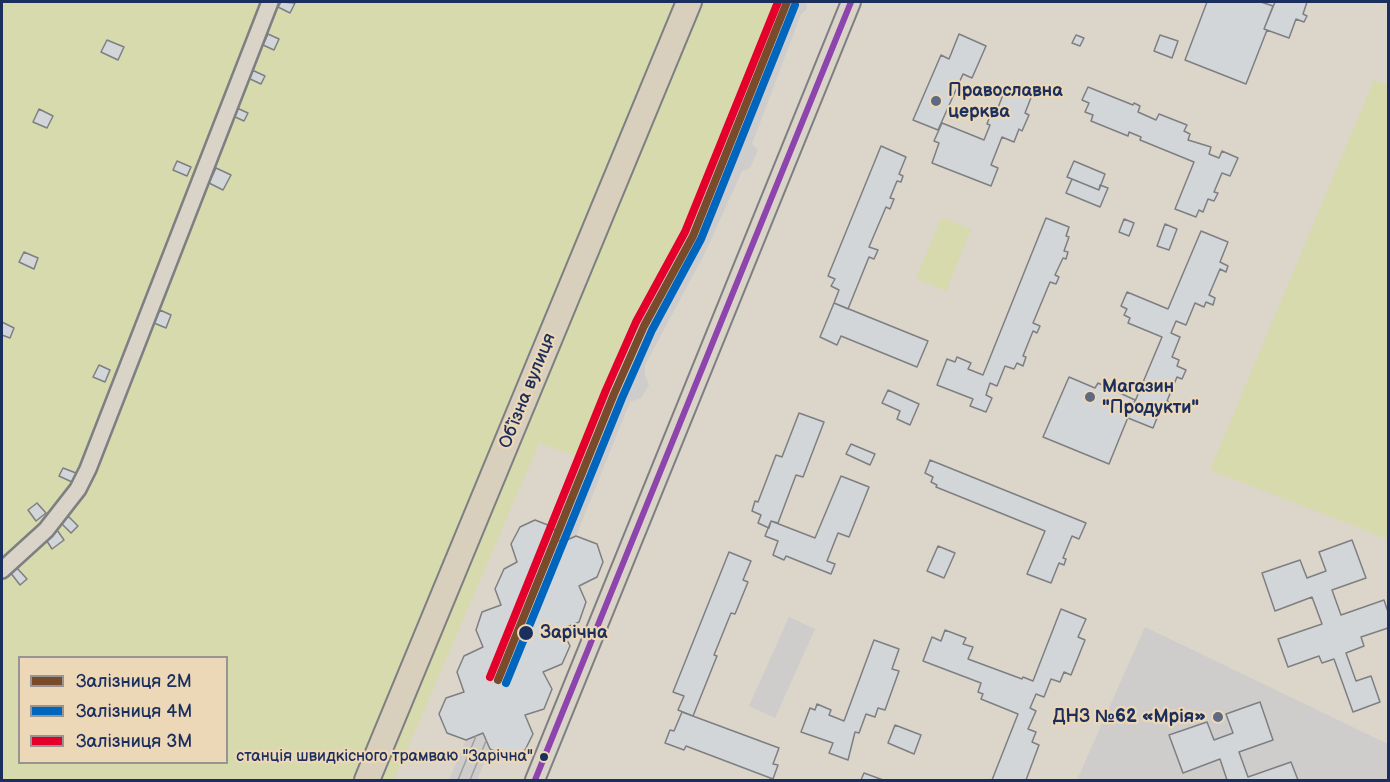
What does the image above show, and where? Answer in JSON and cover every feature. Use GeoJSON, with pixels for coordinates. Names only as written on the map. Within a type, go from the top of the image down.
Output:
{"type":"FeatureCollection","features":[{"type":"Feature","properties":{"kind":"main road","name":"Обʼїзна вулиця"},"geometry":{"type":"LineString","coordinates":[[367,780],[689,2]]}},
{"type":"Feature","properties":{"kind":"street"},"geometry":{"type":"LineString","coordinates":[[2,570],[46,530],[78,489],[88,469],[270,2]]}},
{"type":"Feature","properties":{"kind":"street"},"geometry":{"type":"LineString","coordinates":[[535,780],[851,2]]}},
{"type":"Feature","properties":{"kind":"shaded area"},"geometry":{"type":"Polygon","coordinates":[[[780,2],[806,2],[807,9],[801,14],[752,144],[758,150],[750,168],[742,171],[705,253],[645,365],[645,375],[649,385],[641,398],[630,402],[576,536],[560,543],[553,527],[614,360],[625,348],[635,325],[687,237],[726,139],[721,131],[724,121],[733,121],[780,2]]]}},
{"type":"Feature","properties":{"kind":"shaded area"},"geometry":{"type":"Polygon","coordinates":[[[789,617],[815,629],[775,718],[749,706],[789,617]]]}},
{"type":"Feature","properties":{"kind":"shaded area","name":"ДНЗ №62 «Мрія»"},"geometry":{"type":"Polygon","coordinates":[[[1145,627],[1388,744],[1388,780],[1077,780],[1145,627]]]}},
{"type":"Feature","properties":{"kind":"shaded area"},"geometry":{"type":"Polygon","coordinates":[[[483,733],[490,749],[477,780],[449,780],[466,740],[483,733]]]}},
{"type":"Feature","properties":{"kind":"green space"},"geometry":{"type":"Polygon","coordinates":[[[2,2],[780,2],[732,121],[724,121],[721,131],[726,139],[687,237],[635,325],[625,348],[614,360],[579,458],[539,443],[394,780],[2,780],[2,2]]]}},
{"type":"Feature","properties":{"kind":"green space"},"geometry":{"type":"Polygon","coordinates":[[[1374,80],[1388,85],[1388,539],[1210,470],[1374,80]]]}},
{"type":"Feature","properties":{"kind":"green space"},"geometry":{"type":"Polygon","coordinates":[[[942,217],[971,229],[946,291],[916,278],[942,217]]]}},
{"type":"Feature","properties":{"kind":"building"},"geometry":{"type":"Polygon","coordinates":[[[281,2],[295,3],[290,13],[278,7],[281,2]]]}},
{"type":"Feature","properties":{"kind":"building"},"geometry":{"type":"Polygon","coordinates":[[[1207,2],[1261,2],[1273,6],[1264,29],[1267,30],[1246,84],[1185,60],[1207,2]]]}},
{"type":"Feature","properties":{"kind":"building"},"geometry":{"type":"Polygon","coordinates":[[[1275,2],[1307,2],[1303,14],[1307,16],[1304,22],[1296,19],[1289,38],[1264,29],[1275,2]]]}},
{"type":"Feature","properties":{"kind":"building"},"geometry":{"type":"Polygon","coordinates":[[[268,34],[279,39],[274,50],[263,45],[268,34]]]}},
{"type":"Feature","properties":{"kind":"building","name":"Православна церква"},"geometry":{"type":"Polygon","coordinates":[[[959,34],[986,46],[972,78],[963,74],[938,130],[913,120],[941,55],[949,59],[959,34]]]}},
{"type":"Feature","properties":{"kind":"building"},"geometry":{"type":"Polygon","coordinates":[[[1076,35],[1084,38],[1080,46],[1072,43],[1076,35]]]}},
{"type":"Feature","properties":{"kind":"building"},"geometry":{"type":"Polygon","coordinates":[[[1160,35],[1178,41],[1172,58],[1154,51],[1160,35]]]}},
{"type":"Feature","properties":{"kind":"building"},"geometry":{"type":"Polygon","coordinates":[[[107,40],[124,47],[118,60],[101,52],[107,40]]]}},
{"type":"Feature","properties":{"kind":"building"},"geometry":{"type":"Polygon","coordinates":[[[252,70],[265,76],[261,84],[248,78],[252,70]]]}},
{"type":"Feature","properties":{"kind":"building"},"geometry":{"type":"Polygon","coordinates":[[[1019,85],[1034,90],[1025,113],[1029,115],[1022,131],[1019,129],[1014,142],[1002,137],[991,165],[998,168],[991,186],[932,163],[939,143],[934,141],[942,123],[984,140],[990,125],[987,124],[990,116],[994,118],[1006,87],[1017,91],[1019,85]]]}},
{"type":"Feature","properties":{"kind":"building"},"geometry":{"type":"Polygon","coordinates":[[[1088,87],[1133,105],[1134,103],[1140,106],[1138,112],[1156,120],[1159,114],[1187,125],[1184,131],[1190,134],[1188,140],[1211,147],[1209,154],[1219,158],[1222,151],[1238,158],[1230,176],[1222,173],[1214,192],[1218,193],[1214,201],[1208,199],[1203,212],[1199,210],[1196,217],[1175,209],[1194,162],[1140,140],[1141,137],[1129,132],[1128,136],[1091,121],[1093,115],[1085,112],[1089,103],[1082,100],[1088,87]]]}},
{"type":"Feature","properties":{"kind":"building"},"geometry":{"type":"Polygon","coordinates":[[[237,108],[248,113],[244,121],[233,116],[237,108]]]}},
{"type":"Feature","properties":{"kind":"building"},"geometry":{"type":"Polygon","coordinates":[[[39,109],[53,116],[47,128],[33,122],[39,109]]]}},
{"type":"Feature","properties":{"kind":"building"},"geometry":{"type":"Polygon","coordinates":[[[881,146],[906,157],[899,174],[903,176],[901,182],[897,181],[890,198],[894,199],[890,209],[886,207],[869,247],[878,250],[874,259],[869,257],[848,309],[834,303],[839,290],[831,286],[835,279],[828,276],[881,146]]]}},
{"type":"Feature","properties":{"kind":"building"},"geometry":{"type":"Polygon","coordinates":[[[177,161],[191,167],[187,176],[173,170],[177,161]]]}},
{"type":"Feature","properties":{"kind":"building"},"geometry":{"type":"Polygon","coordinates":[[[1074,161],[1105,174],[1099,190],[1067,177],[1074,161]]]}},
{"type":"Feature","properties":{"kind":"building"},"geometry":{"type":"Polygon","coordinates":[[[216,168],[231,175],[223,190],[209,183],[216,168]]]}},
{"type":"Feature","properties":{"kind":"building"},"geometry":{"type":"Polygon","coordinates":[[[1072,179],[1099,190],[1100,185],[1108,188],[1100,207],[1066,193],[1072,179]]]}},
{"type":"Feature","properties":{"kind":"building"},"geometry":{"type":"Polygon","coordinates":[[[1046,218],[1069,227],[1066,236],[1069,237],[1064,251],[1068,252],[1066,259],[1063,258],[1055,275],[1059,277],[1056,284],[1050,282],[1033,323],[1040,326],[1037,333],[1033,331],[1023,356],[1026,357],[1023,366],[1017,363],[1014,369],[1005,366],[997,386],[990,383],[986,395],[992,398],[986,412],[970,406],[973,399],[937,385],[947,359],[955,362],[957,357],[971,363],[968,369],[983,375],[1046,218]]]}},
{"type":"Feature","properties":{"kind":"building"},"geometry":{"type":"Polygon","coordinates":[[[1124,219],[1134,223],[1129,236],[1119,232],[1124,219]]]}},
{"type":"Feature","properties":{"kind":"building"},"geometry":{"type":"Polygon","coordinates":[[[1165,224],[1177,229],[1169,250],[1157,246],[1165,224]]]}},
{"type":"Feature","properties":{"kind":"building"},"geometry":{"type":"Polygon","coordinates":[[[1201,231],[1228,242],[1220,262],[1228,266],[1226,272],[1220,269],[1209,295],[1215,298],[1213,305],[1206,302],[1204,307],[1195,303],[1186,325],[1176,321],[1171,333],[1180,337],[1172,357],[1179,360],[1177,366],[1186,370],[1182,379],[1177,377],[1167,401],[1172,403],[1168,411],[1161,408],[1153,428],[1128,418],[1162,337],[1128,323],[1130,318],[1124,315],[1127,309],[1121,306],[1127,292],[1168,309],[1201,231]]]}},
{"type":"Feature","properties":{"kind":"building"},"geometry":{"type":"Polygon","coordinates":[[[24,252],[38,258],[34,269],[19,262],[24,252]]]}},
{"type":"Feature","properties":{"kind":"building"},"geometry":{"type":"Polygon","coordinates":[[[834,303],[928,341],[917,367],[841,336],[837,345],[820,337],[834,303]]]}},
{"type":"Feature","properties":{"kind":"building"},"geometry":{"type":"Polygon","coordinates":[[[160,310],[171,315],[166,328],[154,323],[160,310]]]}},
{"type":"Feature","properties":{"kind":"building"},"geometry":{"type":"Polygon","coordinates":[[[2,322],[14,328],[10,338],[2,335],[2,322]]]}},
{"type":"Feature","properties":{"kind":"building"},"geometry":{"type":"Polygon","coordinates":[[[99,365],[110,370],[105,382],[93,377],[99,365]]]}},
{"type":"Feature","properties":{"kind":"building"},"geometry":{"type":"Polygon","coordinates":[[[1069,377],[1095,388],[1098,383],[1135,400],[1109,464],[1043,437],[1069,377]]]}},
{"type":"Feature","properties":{"kind":"building"},"geometry":{"type":"Polygon","coordinates":[[[888,390],[919,404],[910,425],[897,419],[900,411],[882,403],[888,390]]]}},
{"type":"Feature","properties":{"kind":"building"},"geometry":{"type":"Polygon","coordinates":[[[799,413],[824,422],[803,477],[796,475],[778,523],[771,521],[769,528],[758,523],[761,515],[752,511],[755,501],[758,502],[776,455],[782,457],[799,413]]]}},
{"type":"Feature","properties":{"kind":"building"},"geometry":{"type":"Polygon","coordinates":[[[851,444],[875,454],[870,465],[846,454],[851,444]]]}},
{"type":"Feature","properties":{"kind":"building"},"geometry":{"type":"Polygon","coordinates":[[[930,460],[1086,523],[1079,539],[1072,536],[1063,558],[1066,559],[1064,565],[1059,563],[1051,583],[1027,574],[1045,531],[936,487],[937,485],[931,482],[933,477],[925,473],[930,460]]]}},
{"type":"Feature","properties":{"kind":"building"},"geometry":{"type":"Polygon","coordinates":[[[63,468],[76,473],[72,482],[59,476],[63,468]]]}},
{"type":"Feature","properties":{"kind":"building"},"geometry":{"type":"Polygon","coordinates":[[[841,476],[869,487],[849,537],[838,533],[827,561],[835,564],[831,574],[786,556],[784,560],[773,555],[778,541],[765,536],[771,521],[815,538],[841,476]]]}},
{"type":"Feature","properties":{"kind":"building"},"geometry":{"type":"Polygon","coordinates":[[[37,503],[46,513],[36,521],[28,510],[37,503]]]}},
{"type":"Feature","properties":{"kind":"building"},"geometry":{"type":"Polygon","coordinates":[[[68,516],[78,526],[71,533],[61,523],[68,516]]]}},
{"type":"Feature","properties":{"kind":"building"},"geometry":{"type":"Polygon","coordinates":[[[535,520],[553,527],[560,543],[576,536],[597,544],[603,562],[597,577],[579,586],[586,602],[579,622],[562,629],[570,646],[562,664],[543,672],[552,689],[544,709],[525,715],[533,734],[525,750],[508,757],[490,749],[483,733],[466,740],[447,733],[439,714],[446,698],[464,692],[457,672],[464,656],[483,647],[476,630],[482,612],[501,605],[495,589],[504,569],[517,562],[511,544],[520,527],[535,520]]]}},
{"type":"Feature","properties":{"kind":"building"},"geometry":{"type":"Polygon","coordinates":[[[57,530],[64,540],[52,549],[45,538],[57,530]]]}},
{"type":"Feature","properties":{"kind":"building"},"geometry":{"type":"Polygon","coordinates":[[[1352,540],[1366,578],[1332,590],[1341,615],[1384,600],[1388,612],[1388,628],[1361,637],[1364,646],[1346,653],[1356,681],[1371,676],[1380,702],[1353,712],[1334,659],[1322,663],[1319,656],[1288,667],[1278,639],[1322,624],[1312,597],[1275,611],[1262,573],[1300,560],[1307,578],[1326,571],[1319,552],[1352,540]]]}},
{"type":"Feature","properties":{"kind":"building"},"geometry":{"type":"Polygon","coordinates":[[[938,546],[955,553],[944,578],[927,571],[938,546]]]}},
{"type":"Feature","properties":{"kind":"building"},"geometry":{"type":"Polygon","coordinates":[[[729,552],[751,561],[743,580],[748,582],[735,614],[731,613],[693,716],[678,710],[684,696],[673,692],[729,552]]]}},
{"type":"Feature","properties":{"kind":"building"},"geometry":{"type":"Polygon","coordinates":[[[16,567],[27,579],[20,585],[10,572],[16,567]]]}},
{"type":"Feature","properties":{"kind":"building"},"geometry":{"type":"Polygon","coordinates":[[[1061,609],[1086,619],[1078,637],[1085,640],[1071,675],[1064,672],[1060,682],[1051,679],[1044,697],[1036,694],[1030,708],[1036,711],[1028,729],[1036,732],[1032,742],[1039,745],[1026,780],[992,780],[1018,714],[981,699],[983,694],[978,692],[981,683],[923,661],[932,637],[941,641],[945,630],[966,638],[963,644],[973,647],[968,659],[1033,681],[1061,609]]]}},
{"type":"Feature","properties":{"kind":"building"},"geometry":{"type":"Polygon","coordinates":[[[874,640],[899,649],[892,669],[899,671],[885,710],[878,708],[875,717],[866,714],[859,733],[855,732],[848,760],[829,753],[833,743],[801,732],[810,708],[815,710],[817,704],[831,710],[829,715],[844,721],[874,640]]]}},
{"type":"Feature","properties":{"kind":"building"},"geometry":{"type":"Polygon","coordinates":[[[1260,702],[1273,740],[1239,752],[1248,777],[1291,762],[1298,780],[1227,780],[1220,759],[1183,773],[1169,735],[1207,722],[1214,740],[1233,733],[1226,714],[1260,702]]]}},
{"type":"Feature","properties":{"kind":"building"},"geometry":{"type":"Polygon","coordinates":[[[682,712],[779,748],[773,764],[778,765],[773,779],[686,746],[684,750],[665,743],[670,730],[674,731],[682,712]]]}},
{"type":"Feature","properties":{"kind":"building"},"geometry":{"type":"Polygon","coordinates":[[[895,725],[921,735],[914,754],[888,743],[895,725]]]}},
{"type":"Feature","properties":{"kind":"building"},"geometry":{"type":"Polygon","coordinates":[[[864,773],[883,780],[861,780],[864,773]]]}},
{"type":"Feature","properties":{"kind":"tram line"},"geometry":{"type":"LineString","coordinates":[[458,780],[476,736]]}},
{"type":"Feature","properties":{"kind":"tram line"},"geometry":{"type":"LineString","coordinates":[[470,780],[486,741]]}},
{"type":"Feature","properties":{"kind":"rail line","name":"3М"},"geometry":{"type":"LineString","coordinates":[[490,677],[606,390],[636,322],[685,232],[778,2]]}},
{"type":"Feature","properties":{"kind":"rail line","name":"2М"},"geometry":{"type":"LineString","coordinates":[[498,680],[614,394],[644,326],[693,236],[787,2]]}},
{"type":"Feature","properties":{"kind":"rail line","name":"4М"},"geometry":{"type":"LineString","coordinates":[[506,683],[622,398],[652,330],[701,239],[795,5]]}},
{"type":"Feature","properties":{"kind":"transit line"},"geometry":{"type":"LineString","coordinates":[[535,780],[851,2]]}},
{"type":"Feature","properties":{"kind":"place","name":"Православна церква"},"geometry":{"type":"Point","coordinates":[936,101]}},
{"type":"Feature","properties":{"kind":"place","name":"Магазин \"Продукти\""},"geometry":{"type":"Point","coordinates":[1090,397]}},
{"type":"Feature","properties":{"kind":"place","name":"Зарічна"},"geometry":{"type":"Point","coordinates":[526,633]}},
{"type":"Feature","properties":{"kind":"place","name":"ДНЗ №62 «Мрія»"},"geometry":{"type":"Point","coordinates":[1218,717]}},
{"type":"Feature","properties":{"kind":"place","name":"станція швидкісного трамваю \"Зарічна\""},"geometry":{"type":"Point","coordinates":[544,757]}}]}
